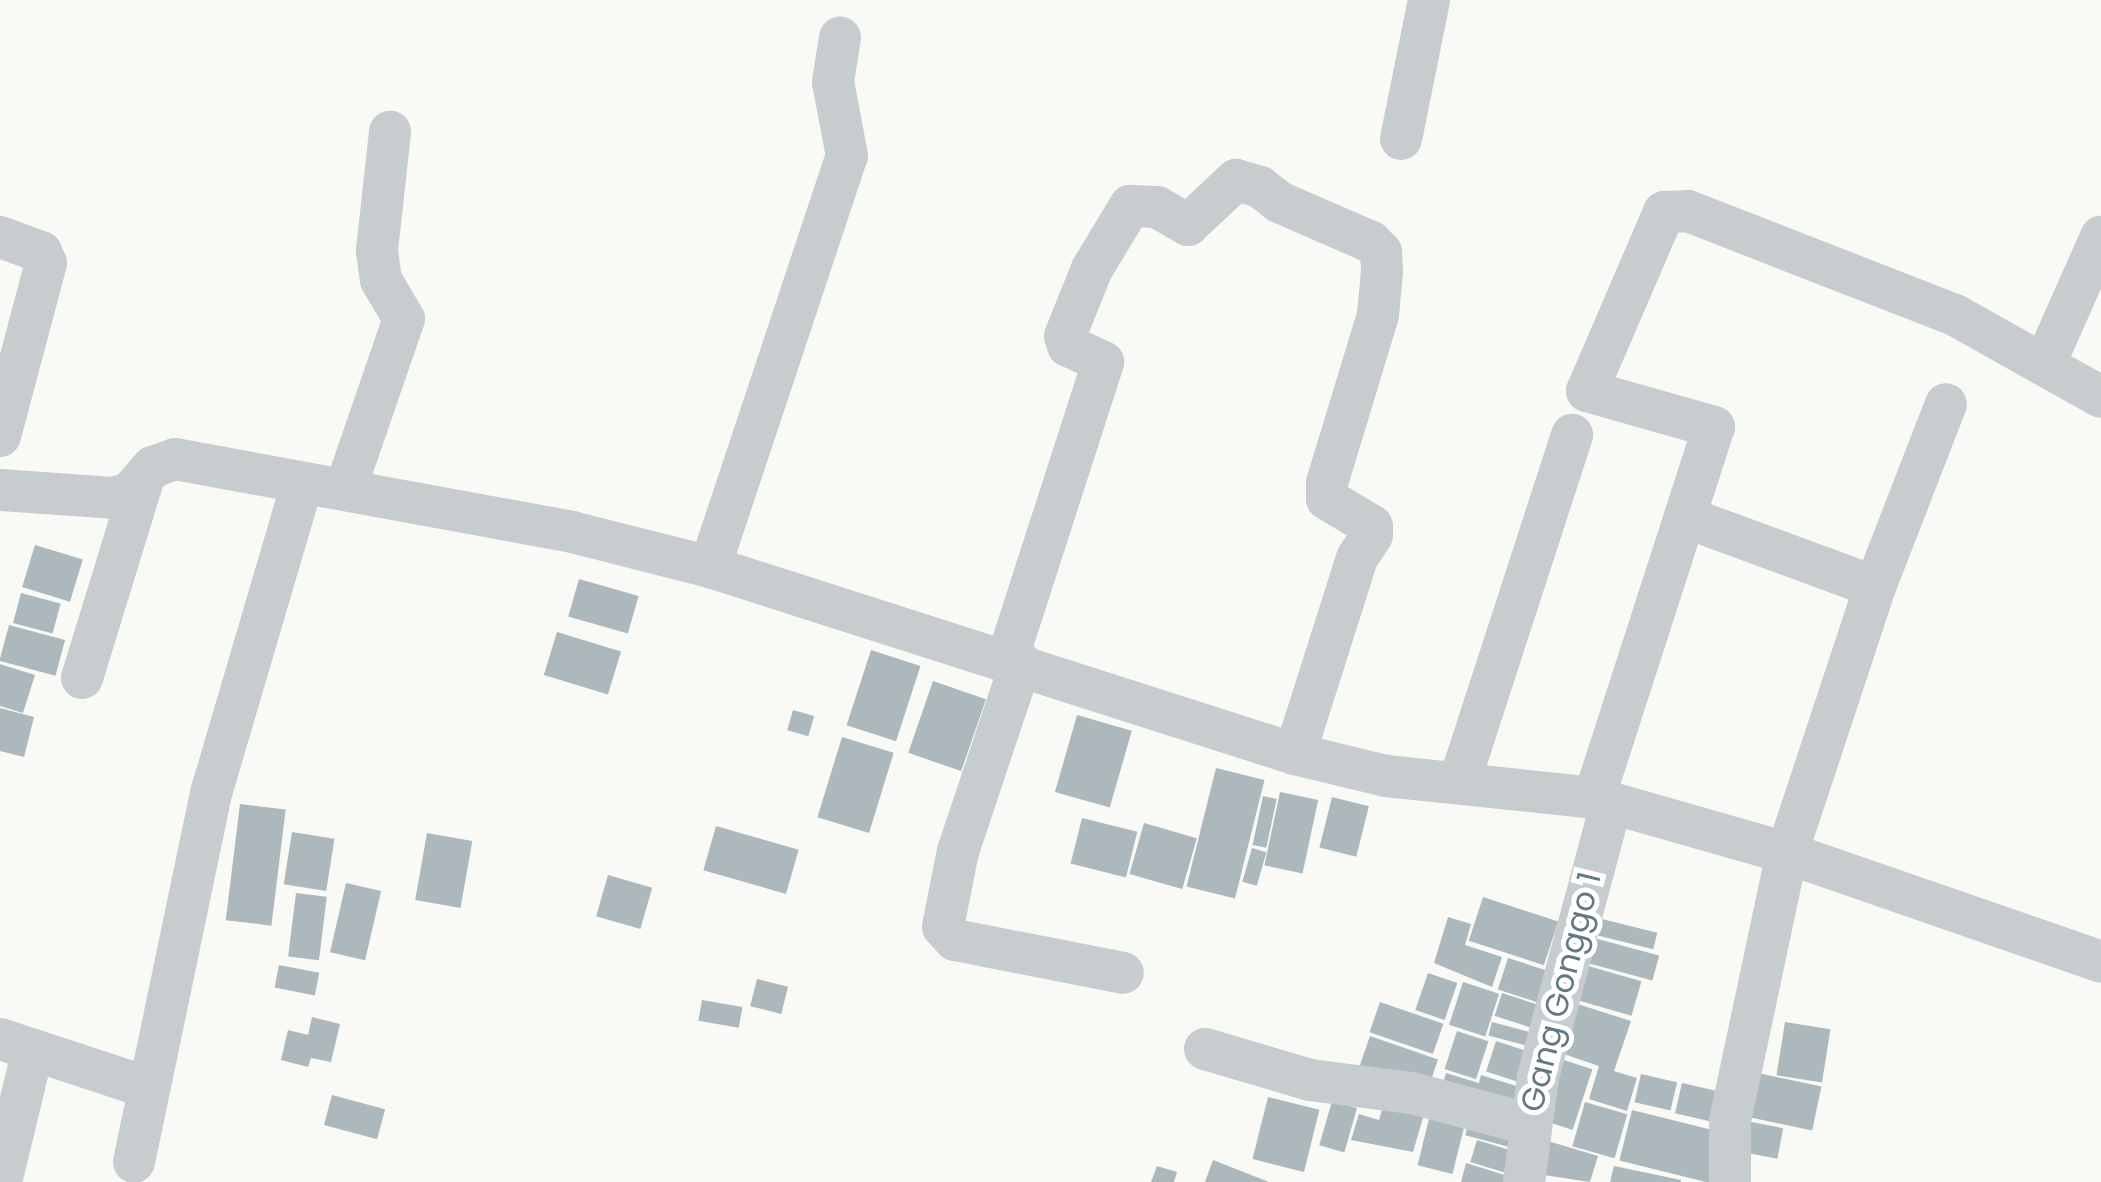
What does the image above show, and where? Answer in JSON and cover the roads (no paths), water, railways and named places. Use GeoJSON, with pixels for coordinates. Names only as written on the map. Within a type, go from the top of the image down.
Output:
{"type":"FeatureCollection","features":[{"type":"Feature","properties":{"kind":"street"},"geometry":{"type":"LineString","coordinates":[[1402,139],[1428,0]]}},
{"type":"Feature","properties":{"kind":"street"},"geometry":{"type":"LineString","coordinates":[[710,567],[847,156],[833,82],[840,38]]}},
{"type":"Feature","properties":{"kind":"street"},"geometry":{"type":"LineString","coordinates":[[344,490],[404,319],[381,280],[377,250],[390,132]]}},
{"type":"Feature","properties":{"kind":"street"},"geometry":{"type":"LineString","coordinates":[[1123,973],[956,940],[943,928],[958,851],[1103,362],[1068,346],[1065,336],[1092,269],[1130,206],[1157,207],[1188,224],[1236,180],[1260,187],[1279,202],[1371,242],[1381,252],[1378,315],[1327,483],[1327,500],[1372,526],[1372,535],[1358,558],[1294,754]]}},
{"type":"Feature","properties":{"kind":"street","name":"Gang Gonggo 1"},"geometry":{"type":"LineString","coordinates":[[1524,1182],[1528,1124],[1602,801],[1714,427],[1587,391],[1664,212],[1688,211],[1763,238],[1955,315],[2046,362]]}},
{"type":"Feature","properties":{"kind":"street"},"geometry":{"type":"LineString","coordinates":[[0,236],[42,252],[46,263],[0,436]]}},
{"type":"Feature","properties":{"kind":"street"},"geometry":{"type":"LineString","coordinates":[[2101,237],[2046,362],[2101,397]]}},
{"type":"Feature","properties":{"kind":"street"},"geometry":{"type":"LineString","coordinates":[[1730,1182],[1730,1122],[1787,854],[1875,587],[1946,404]]}},
{"type":"Feature","properties":{"kind":"street"},"geometry":{"type":"LineString","coordinates":[[1460,780],[1572,435]]}},
{"type":"Feature","properties":{"kind":"street"},"geometry":{"type":"LineString","coordinates":[[82,678],[142,483],[153,467],[175,460],[572,532],[710,567],[1014,661],[1294,754],[1386,776],[1460,780],[1602,801],[1787,854],[2101,962]]}},
{"type":"Feature","properties":{"kind":"street"},"geometry":{"type":"LineString","coordinates":[[0,490],[113,498],[142,483]]}},
{"type":"Feature","properties":{"kind":"street"},"geometry":{"type":"LineString","coordinates":[[134,1162],[212,790],[302,484]]}},
{"type":"Feature","properties":{"kind":"street"},"geometry":{"type":"LineString","coordinates":[[1685,517],[1875,587]]}},
{"type":"Feature","properties":{"kind":"street"},"geometry":{"type":"LineString","coordinates":[[1,1182],[17,1044],[149,1088]]}},
{"type":"Feature","properties":{"kind":"street"},"geometry":{"type":"LineString","coordinates":[[1206,1049],[1310,1080],[1412,1093],[1528,1124]]}}]}
